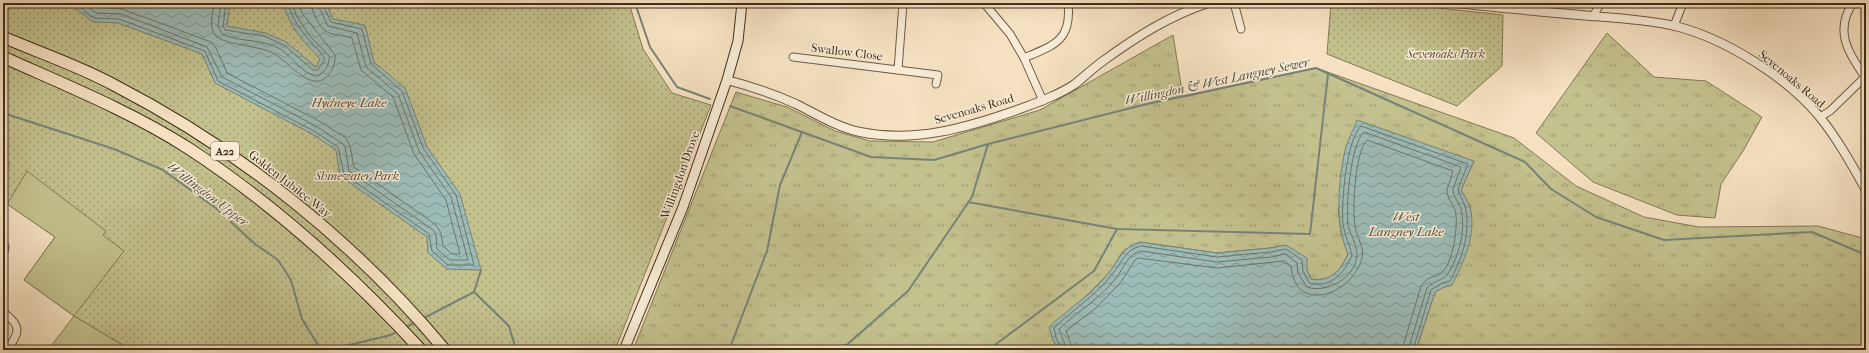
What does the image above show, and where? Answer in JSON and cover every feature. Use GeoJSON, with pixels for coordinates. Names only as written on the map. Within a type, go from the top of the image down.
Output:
{"type":"FeatureCollection","features":[{"type":"Feature","properties":{"kind":"highway","name":"Golden Jubilee Way"},"geometry":{"type":"LineString","coordinates":[[3,37],[113,84],[197,131],[268,182],[347,246],[414,315],[445,350]]}},
{"type":"Feature","properties":{"kind":"highway","name":"A22"},"geometry":{"type":"LineString","coordinates":[[3,57],[109,105],[187,148],[259,199],[333,261],[409,336],[421,350]]}},
{"type":"Feature","properties":{"kind":"main road","name":"Willingdon Drove"},"geometry":{"type":"LineString","coordinates":[[624,350],[683,207],[727,80],[738,41],[742,3]]}},
{"type":"Feature","properties":{"kind":"street","name":"Swallow Close"},"geometry":{"type":"LineString","coordinates":[[898,70],[903,3]]}},
{"type":"Feature","properties":{"kind":"street"},"geometry":{"type":"LineString","coordinates":[[984,3],[1010,34],[1024,58],[1043,101]]}},
{"type":"Feature","properties":{"kind":"street"},"geometry":{"type":"LineString","coordinates":[[1024,58],[1048,48],[1064,35],[1070,20],[1068,3]]}},
{"type":"Feature","properties":{"kind":"street","name":"Sevenoaks Road"},"geometry":{"type":"LineString","coordinates":[[727,80],[761,90],[827,120],[859,132],[892,136],[924,135],[958,129],[1043,101],[1074,85],[1102,62],[1161,22],[1190,6],[1208,3]]}},
{"type":"Feature","properties":{"kind":"street"},"geometry":{"type":"LineString","coordinates":[[1234,3],[1241,29]]}},
{"type":"Feature","properties":{"kind":"street","name":"Sevenoaks Road"},"geometry":{"type":"LineString","coordinates":[[1456,3],[1509,6],[1674,26],[1714,39],[1752,60],[1808,104],[1820,117],[1846,155],[1866,190]]}},
{"type":"Feature","properties":{"kind":"street"},"geometry":{"type":"LineString","coordinates":[[1593,16],[1601,3]]}},
{"type":"Feature","properties":{"kind":"street"},"geometry":{"type":"LineString","coordinates":[[1674,26],[1683,3]]}},
{"type":"Feature","properties":{"kind":"street"},"geometry":{"type":"LineString","coordinates":[[1820,117],[1830,111],[1865,78],[1850,56],[1843,34],[1846,14],[1853,3]]}},
{"type":"Feature","properties":{"kind":"street","name":"Swallow Close"},"geometry":{"type":"LineString","coordinates":[[793,57],[938,75],[936,84]]}},
{"type":"Feature","properties":{"kind":"street"},"geometry":{"type":"LineString","coordinates":[[3,241],[5,247],[3,256]]}},
{"type":"Feature","properties":{"kind":"street"},"geometry":{"type":"LineString","coordinates":[[3,312],[14,321],[18,328],[17,336],[7,350]]}},
{"type":"Feature","properties":{"kind":"green space","name":"Shinewater Park"},"geometry":{"type":"Polygon","coordinates":[[[3,3],[629,3],[643,49],[672,93],[711,105],[615,350],[131,350],[74,316],[24,280],[55,237],[3,201],[3,177],[10,164],[3,161],[3,3]]]}},
{"type":"Feature","properties":{"kind":"green space","name":"Sevenoaks Park"},"geometry":{"type":"Polygon","coordinates":[[[1331,3],[1393,3],[1503,15],[1502,66],[1457,106],[1327,54],[1331,3]]]}},
{"type":"Feature","properties":{"kind":"green space"},"geometry":{"type":"Polygon","coordinates":[[[1607,33],[1654,77],[1706,81],[1762,117],[1743,151],[1721,184],[1715,218],[1677,215],[1593,182],[1536,133],[1607,33]]]}},
{"type":"Feature","properties":{"kind":"green space"},"geometry":{"type":"Polygon","coordinates":[[[1173,35],[1183,97],[1316,68],[1514,138],[1576,186],[1644,217],[1699,227],[1818,226],[1866,239],[1866,350],[1416,350],[1435,292],[1452,285],[1470,207],[1461,190],[1474,161],[1338,208],[1341,233],[1348,254],[1338,271],[1324,279],[1311,279],[1307,270],[1286,245],[1217,253],[1140,242],[1124,250],[1110,272],[1085,297],[1053,340],[1059,350],[633,350],[736,92],[787,107],[835,131],[870,141],[933,142],[1040,110],[1173,35]]]}},
{"type":"Feature","properties":{"kind":"green space"},"geometry":{"type":"Polygon","coordinates":[[[27,171],[106,231],[103,235],[124,251],[74,316],[24,280],[55,237],[7,204],[27,171]]]}},
{"type":"Feature","properties":{"kind":"green space"},"geometry":{"type":"Polygon","coordinates":[[[74,316],[131,350],[48,350],[74,316]]]}},
{"type":"Feature","properties":{"kind":"water","name":"Hydneye Lake"},"geometry":{"type":"Polygon","coordinates":[[[68,3],[230,3],[227,26],[266,33],[286,42],[316,67],[320,59],[293,27],[283,3],[326,3],[333,19],[365,25],[374,62],[405,88],[427,147],[460,194],[481,270],[447,269],[428,253],[427,237],[340,176],[336,150],[312,134],[215,83],[202,54],[118,23],[93,22],[68,3]]]}},
{"type":"Feature","properties":{"kind":"water","name":"West Langney Lake"},"geometry":{"type":"Polygon","coordinates":[[[1357,120],[1474,161],[1461,190],[1470,207],[1472,217],[1471,238],[1468,248],[1452,285],[1435,292],[1416,350],[1059,350],[1053,340],[1049,327],[1104,279],[1130,246],[1140,242],[1217,253],[1286,245],[1307,258],[1307,270],[1311,279],[1324,279],[1334,274],[1342,266],[1348,254],[1339,218],[1339,192],[1345,151],[1357,120]]]}},
{"type":"Feature","properties":{"kind":"waterway","name":"Willingdon & West Langney Sewer"},"geometry":{"type":"LineString","coordinates":[[635,3],[650,47],[677,87],[710,99]]}},
{"type":"Feature","properties":{"kind":"waterway","name":"Willingdon & West Langney Sewer"},"geometry":{"type":"LineString","coordinates":[[730,106],[871,157],[934,160],[988,144],[1147,104],[1316,68],[1525,162],[1551,189],[1596,217],[1664,240],[1812,232],[1866,255]]}},
{"type":"Feature","properties":{"kind":"waterway"},"geometry":{"type":"LineString","coordinates":[[968,202],[1117,229],[1310,234],[1328,74]]}},
{"type":"Feature","properties":{"kind":"waterway","name":"Willingdon Upper"},"geometry":{"type":"LineString","coordinates":[[3,113],[114,149],[163,170],[217,209],[255,244],[278,260],[291,280],[302,319],[321,350]]}},
{"type":"Feature","properties":{"kind":"waterway"},"geometry":{"type":"LineString","coordinates":[[729,350],[767,251],[780,185],[802,132]]}},
{"type":"Feature","properties":{"kind":"waterway"},"geometry":{"type":"LineString","coordinates":[[841,350],[908,291],[972,197],[988,144]]}},
{"type":"Feature","properties":{"kind":"waterway"},"geometry":{"type":"LineString","coordinates":[[988,350],[1094,271],[1117,229]]}},
{"type":"Feature","properties":{"kind":"waterway"},"geometry":{"type":"LineString","coordinates":[[474,292],[481,270]]}},
{"type":"Feature","properties":{"kind":"waterway"},"geometry":{"type":"LineString","coordinates":[[474,292],[509,326],[516,350]]}},
{"type":"Feature","properties":{"kind":"waterway","name":"Willingdon Upper"},"geometry":{"type":"LineString","coordinates":[[422,319],[474,292]]}},
{"type":"Feature","properties":{"kind":"waterway","name":"Willingdon Upper"},"geometry":{"type":"LineString","coordinates":[[406,327],[416,322]]}},
{"type":"Feature","properties":{"kind":"waterway","name":"Willingdon Upper"},"geometry":{"type":"LineString","coordinates":[[328,350],[391,335],[398,331]]}}]}
